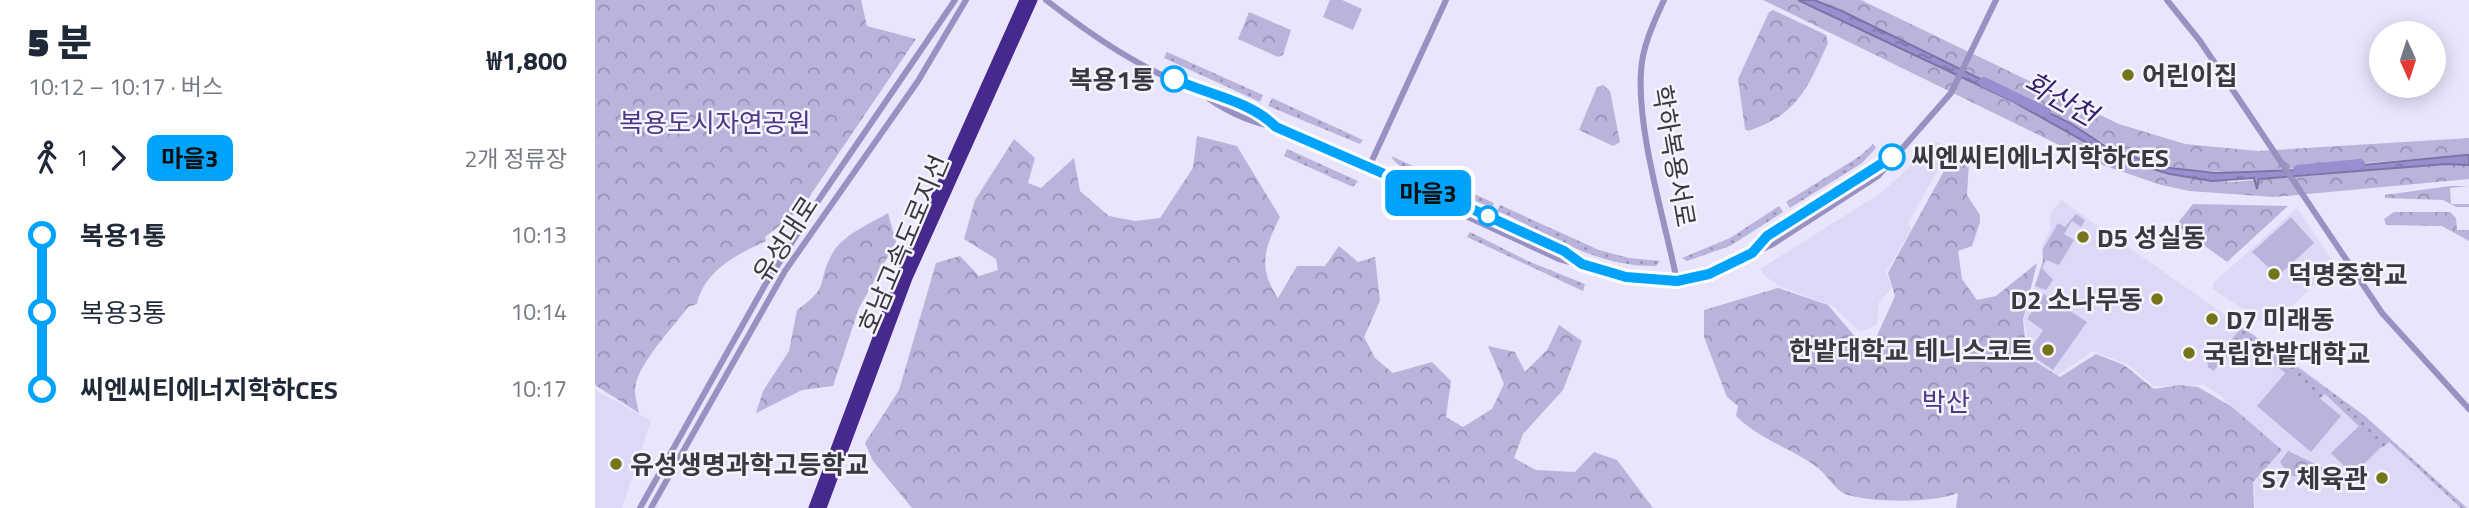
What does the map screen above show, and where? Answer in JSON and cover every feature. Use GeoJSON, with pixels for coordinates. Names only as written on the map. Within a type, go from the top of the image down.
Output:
{"type":"FeatureCollection","features":[{"type":"Feature","properties":{"kind":"highway","name":"호남고속도로지선"},"geometry":{"type":"LineString","coordinates":[[1022,14],[1024,0]]}},
{"type":"Feature","properties":{"kind":"highway","name":"호남고속도로지선"},"geometry":{"type":"LineString","coordinates":[[813,508],[901,274],[977,116],[1022,14],[1033,0]]}},
{"type":"Feature","properties":{"kind":"highway","name":"호남고속도로지선"},"geometry":{"type":"LineString","coordinates":[[822,508],[908,278],[971,127]]}},
{"type":"Feature","properties":{"kind":"street","name":"유성대로"},"geometry":{"type":"LineString","coordinates":[[640,508],[765,285],[955,0]]}},
{"type":"Feature","properties":{"kind":"street","name":"유성대로"},"geometry":{"type":"LineString","coordinates":[[651,508],[785,271],[918,80],[968,0]]}},
{"type":"Feature","properties":{"kind":"street"},"geometry":{"type":"LineString","coordinates":[[1046,0],[1119,52],[1199,91],[1215,93],[1265,116],[1276,127],[1456,205],[1473,220],[1559,259],[1626,277],[1677,281],[1709,274],[1752,253],[1767,236],[1893,157],[1924,127],[1952,91],[1996,0]]}},
{"type":"Feature","properties":{"kind":"street"},"geometry":{"type":"LineString","coordinates":[[1369,167],[1446,0]]}},
{"type":"Feature","properties":{"kind":"street","name":"학하복용서로"},"geometry":{"type":"LineString","coordinates":[[1664,0],[1643,56],[1641,89],[1647,136],[1677,281]]}},
{"type":"Feature","properties":{"kind":"street"},"geometry":{"type":"LineString","coordinates":[[2168,0],[2200,41],[2382,313],[2469,409]]}},
{"type":"Feature","properties":{"kind":"shaded area"},"geometry":{"type":"Polygon","coordinates":[[[1937,142],[1963,151],[1944,159],[1908,223],[1911,229],[1886,272],[1892,288],[1879,302],[1877,325],[1860,332],[1833,306],[1781,287],[1765,276],[1760,269],[1881,193],[1937,142]]]}},
{"type":"Feature","properties":{"kind":"shaded area","name":"국립한밭대학교"},"geometry":{"type":"Polygon","coordinates":[[[2061,200],[2301,368],[2365,417],[2466,508],[2255,508],[2254,473],[2246,433],[2223,397],[2204,385],[2154,386],[2127,364],[2093,351],[2058,375],[2030,356],[2024,318],[2042,262],[2042,246],[2051,228],[2050,214],[2061,200]]]}},
{"type":"Feature","properties":{"kind":"shaded area","name":"덕명중학교"},"geometry":{"type":"Polygon","coordinates":[[[2297,208],[2335,265],[2273,324],[2265,324],[2213,289],[2213,283],[2297,208]]]}},
{"type":"Feature","properties":{"kind":"shaded area","name":"유성생명과학고등학교"},"geometry":{"type":"Polygon","coordinates":[[[595,390],[651,421],[622,508],[595,508],[595,390]]]}},
{"type":"Feature","properties":{"kind":"green space","name":"복용도시자연공원"},"geometry":{"type":"Polygon","coordinates":[[[595,0],[861,0],[867,26],[916,39],[801,209],[765,237],[766,241],[733,258],[714,273],[701,292],[697,304],[688,307],[656,348],[637,381],[635,394],[639,413],[595,385],[595,0]]]}},
{"type":"Feature","properties":{"kind":"green space"},"geometry":{"type":"Polygon","coordinates":[[[1330,0],[1342,0],[1362,9],[1353,30],[1323,17],[1330,0]]]}},
{"type":"Feature","properties":{"kind":"green space"},"geometry":{"type":"Polygon","coordinates":[[[1763,0],[1797,0],[2059,125],[2114,158],[2169,174],[2231,182],[2446,164],[2469,165],[2469,179],[2274,197],[2189,191],[2161,185],[2094,162],[1763,0]]]}},
{"type":"Feature","properties":{"kind":"green space"},"geometry":{"type":"Polygon","coordinates":[[[1815,0],[1861,0],[2119,124],[2185,144],[2258,151],[2469,138],[2469,155],[2248,172],[2176,168],[2133,157],[2112,148],[2070,122],[1815,0]]]}},
{"type":"Feature","properties":{"kind":"green space"},"geometry":{"type":"Polygon","coordinates":[[[1773,10],[1826,35],[1828,43],[1807,86],[1790,108],[1779,117],[1748,131],[1745,129],[1738,79],[1769,12],[1773,10]]]}},
{"type":"Feature","properties":{"kind":"green space"},"geometry":{"type":"Polygon","coordinates":[[[1249,12],[1291,30],[1283,55],[1278,57],[1238,39],[1249,12]]]}},
{"type":"Feature","properties":{"kind":"green space"},"geometry":{"type":"Polygon","coordinates":[[[1167,52],[1263,95],[1260,102],[1164,58],[1167,52]]]}},
{"type":"Feature","properties":{"kind":"green space"},"geometry":{"type":"Polygon","coordinates":[[[1603,85],[1610,91],[1620,142],[1613,146],[1579,130],[1597,87],[1603,85]]]}},
{"type":"Feature","properties":{"kind":"green space"},"geometry":{"type":"Polygon","coordinates":[[[1272,98],[1363,140],[1360,144],[1268,106],[1272,98]]]}},
{"type":"Feature","properties":{"kind":"green space"},"geometry":{"type":"Polygon","coordinates":[[[1197,136],[1237,146],[1280,217],[1265,257],[1267,276],[1278,298],[1297,266],[1325,266],[1339,246],[1358,262],[1375,257],[1380,301],[1364,337],[1375,358],[1393,373],[1432,362],[1451,381],[1446,417],[1463,427],[1492,409],[1504,384],[1488,346],[1515,352],[1525,372],[1547,350],[1559,325],[1582,341],[1563,390],[1523,434],[1514,458],[1536,470],[1575,472],[1594,452],[1617,460],[1653,508],[912,508],[873,461],[865,443],[899,390],[936,263],[960,256],[979,276],[998,270],[996,259],[964,239],[975,200],[1014,139],[1035,158],[1028,183],[1041,188],[1074,158],[1080,191],[1109,216],[1135,221],[1160,218],[1193,168],[1197,136]]]}},
{"type":"Feature","properties":{"kind":"green space"},"geometry":{"type":"Polygon","coordinates":[[[1873,144],[1876,148],[1862,163],[1790,208],[1786,202],[1860,156],[1873,144]]]}},
{"type":"Feature","properties":{"kind":"green space"},"geometry":{"type":"Polygon","coordinates":[[[1287,149],[1358,181],[1353,187],[1284,156],[1287,149]]]}},
{"type":"Feature","properties":{"kind":"green space"},"geometry":{"type":"Polygon","coordinates":[[[1391,156],[1494,203],[1492,208],[1421,178],[1391,156]]]}},
{"type":"Feature","properties":{"kind":"green space","name":"박산"},"geometry":{"type":"Polygon","coordinates":[[[1967,161],[1967,195],[1980,215],[1980,222],[1972,246],[1958,251],[1962,279],[1977,300],[1996,296],[2037,263],[2023,320],[2027,356],[2060,377],[2096,354],[2124,365],[2154,389],[2179,385],[2198,387],[2232,407],[2282,450],[2253,482],[2254,508],[1956,508],[1958,493],[1919,500],[1856,497],[1841,492],[1818,468],[1755,431],[1736,416],[1738,406],[1727,397],[1704,337],[1704,310],[1778,288],[1828,305],[1869,353],[1895,296],[1888,273],[1944,171],[1967,161]]]}},
{"type":"Feature","properties":{"kind":"green space"},"geometry":{"type":"Polygon","coordinates":[[[2450,186],[2469,186],[2450,188],[2451,204],[2469,204],[2469,207],[2456,207],[2443,200],[2385,198],[2385,195],[2450,186]]]}},
{"type":"Feature","properties":{"kind":"green space"},"geometry":{"type":"Polygon","coordinates":[[[2193,204],[2288,206],[2227,262],[2176,225],[2193,204]]]}},
{"type":"Feature","properties":{"kind":"green space"},"geometry":{"type":"Polygon","coordinates":[[[1500,205],[1599,250],[1629,258],[1660,261],[1656,266],[1634,265],[1593,255],[1497,211],[1500,205]]]}},
{"type":"Feature","properties":{"kind":"green space"},"geometry":{"type":"Polygon","coordinates":[[[1779,206],[1783,212],[1730,246],[1687,261],[1682,258],[1730,238],[1779,206]]]}},
{"type":"Feature","properties":{"kind":"green space"},"geometry":{"type":"Polygon","coordinates":[[[2394,212],[2450,212],[2456,218],[2457,230],[2469,230],[2469,241],[2442,226],[2386,225],[2384,219],[2394,212]]]}},
{"type":"Feature","properties":{"kind":"green space"},"geometry":{"type":"Polygon","coordinates":[[[888,213],[896,242],[859,308],[833,386],[802,390],[756,413],[763,391],[789,351],[797,310],[819,290],[831,256],[842,242],[888,213]]]}},
{"type":"Feature","properties":{"kind":"green space"},"geometry":{"type":"Polygon","coordinates":[[[2076,214],[2085,220],[2081,227],[2072,221],[2064,234],[2074,240],[2059,265],[2046,260],[2042,268],[2053,280],[2046,290],[2035,286],[2043,262],[2043,249],[2058,223],[2065,227],[2076,214]]]}},
{"type":"Feature","properties":{"kind":"green space"},"geometry":{"type":"Polygon","coordinates":[[[2291,217],[2314,243],[2278,276],[2252,252],[2291,217]]]}},
{"type":"Feature","properties":{"kind":"green space"},"geometry":{"type":"Polygon","coordinates":[[[1470,232],[1530,262],[1585,284],[1583,291],[1467,237],[1470,232]]]}},
{"type":"Feature","properties":{"kind":"green space"},"geometry":{"type":"Polygon","coordinates":[[[2044,294],[2087,322],[2053,370],[2028,353],[2043,330],[2027,319],[2044,294]]]}},
{"type":"Feature","properties":{"kind":"green space"},"geometry":{"type":"Polygon","coordinates":[[[2242,327],[2365,416],[2467,508],[2461,508],[2389,442],[2382,448],[2325,394],[2318,400],[2244,339],[2213,371],[2208,366],[2205,354],[2215,359],[2242,327]]]}},
{"type":"Feature","properties":{"kind":"green space"},"geometry":{"type":"Polygon","coordinates":[[[2287,371],[2341,416],[2311,452],[2257,406],[2287,371]]]}},
{"type":"Feature","properties":{"kind":"green space"},"geometry":{"type":"Polygon","coordinates":[[[2360,425],[2382,446],[2353,475],[2331,453],[2360,425]]]}},
{"type":"Feature","properties":{"kind":"green space"},"geometry":{"type":"Polygon","coordinates":[[[2288,451],[2328,470],[2337,481],[2322,470],[2310,476],[2290,476],[2280,462],[2288,451]]]}},
{"type":"Feature","properties":{"kind":"water"},"geometry":{"type":"Polygon","coordinates":[[[1798,0],[1814,0],[1842,11],[2070,123],[2108,148],[2162,167],[2215,173],[2247,172],[2321,169],[2466,155],[2469,155],[2469,165],[2446,164],[2259,179],[2257,189],[2254,178],[2212,181],[2170,174],[2114,158],[2012,101],[1798,0]]]}},
{"type":"Feature","properties":{"kind":"waterway","name":"화산천"},"geometry":{"type":"LineString","coordinates":[[1984,82],[2046,112]]}},
{"type":"Feature","properties":{"kind":"waterway","name":"화산천"},"geometry":{"type":"LineString","coordinates":[[2298,170],[2360,164]]}},
{"type":"Feature","properties":{"kind":"bus line","name":"마을3"},"geometry":{"type":"LineString","coordinates":[[1174,79],[1199,91],[1215,93],[1265,116],[1276,127],[1456,205],[1472,209],[1564,251],[1582,264],[1626,277],[1651,280],[1677,281],[1709,274],[1739,261],[1752,253],[1767,236],[1892,157]]}},
{"type":"Feature","properties":{"kind":"place","name":"어린이집"},"geometry":{"type":"Point","coordinates":[2128,75]}},
{"type":"Feature","properties":{"kind":"place","name":"복용1통"},"geometry":{"type":"Point","coordinates":[1174,79]}},
{"type":"Feature","properties":{"kind":"place","name":"씨엔씨티에너지학하CES"},"geometry":{"type":"Point","coordinates":[1892,157]}},
{"type":"Feature","properties":{"kind":"place","name":"D5 성실동"},"geometry":{"type":"Point","coordinates":[2083,237]}},
{"type":"Feature","properties":{"kind":"place","name":"덕명중학교"},"geometry":{"type":"Point","coordinates":[2274,274]}},
{"type":"Feature","properties":{"kind":"place","name":"D2 소나무동"},"geometry":{"type":"Point","coordinates":[2157,299]}},
{"type":"Feature","properties":{"kind":"place","name":"D7 미래동"},"geometry":{"type":"Point","coordinates":[2212,319]}},
{"type":"Feature","properties":{"kind":"place","name":"한밭대학교 테니스코트"},"geometry":{"type":"Point","coordinates":[2048,350]}},
{"type":"Feature","properties":{"kind":"place","name":"국립한밭대학교"},"geometry":{"type":"Point","coordinates":[2189,353]}},
{"type":"Feature","properties":{"kind":"place","name":"유성생명과학고등학교"},"geometry":{"type":"Point","coordinates":[616,464]}},
{"type":"Feature","properties":{"kind":"place","name":"S7 체육관"},"geometry":{"type":"Point","coordinates":[2382,478]}}]}
